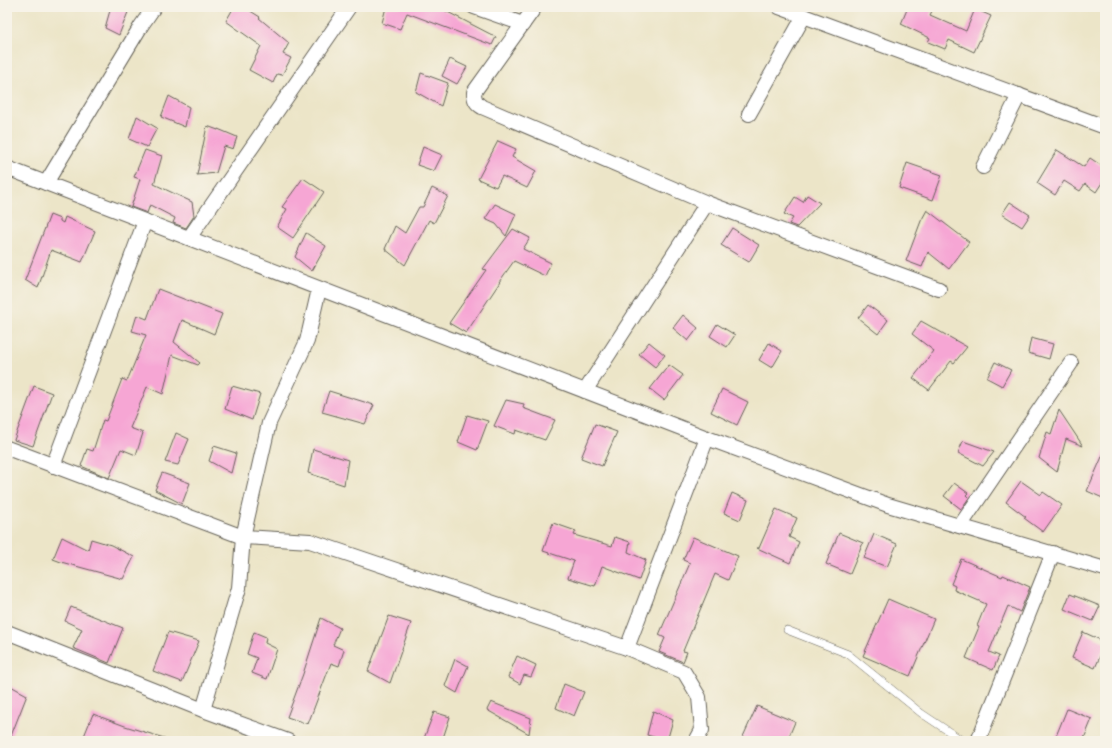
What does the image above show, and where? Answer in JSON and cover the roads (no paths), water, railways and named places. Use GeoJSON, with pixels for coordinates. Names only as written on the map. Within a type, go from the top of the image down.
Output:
{"type":"FeatureCollection","features":[{"type":"Feature","properties":{"kind":"street"},"geometry":{"type":"LineString","coordinates":[[46,183],[154,7]]}},
{"type":"Feature","properties":{"kind":"street"},"geometry":{"type":"LineString","coordinates":[[189,238],[350,7]]}},
{"type":"Feature","properties":{"kind":"street"},"geometry":{"type":"LineString","coordinates":[[474,7],[523,24]]}},
{"type":"Feature","properties":{"kind":"street"},"geometry":{"type":"LineString","coordinates":[[535,7],[474,92],[474,98],[477,104],[707,203],[939,289]]}},
{"type":"Feature","properties":{"kind":"street"},"geometry":{"type":"LineString","coordinates":[[779,7],[1105,127]]}},
{"type":"Feature","properties":{"kind":"street"},"geometry":{"type":"LineString","coordinates":[[749,114],[804,16]]}},
{"type":"Feature","properties":{"kind":"street"},"geometry":{"type":"LineString","coordinates":[[983,167],[1019,95]]}},
{"type":"Feature","properties":{"kind":"street"},"geometry":{"type":"LineString","coordinates":[[7,168],[707,438],[888,505],[1105,569]]}},
{"type":"Feature","properties":{"kind":"street"},"geometry":{"type":"LineString","coordinates":[[585,391],[707,203]]}},
{"type":"Feature","properties":{"kind":"street"},"geometry":{"type":"LineString","coordinates":[[53,466],[145,221]]}},
{"type":"Feature","properties":{"kind":"street"},"geometry":{"type":"LineString","coordinates":[[203,710],[239,588],[244,537],[269,424],[307,341],[319,289]]}},
{"type":"Feature","properties":{"kind":"street"},"geometry":{"type":"LineString","coordinates":[[960,526],[1071,363]]}},
{"type":"Feature","properties":{"kind":"street"},"geometry":{"type":"LineString","coordinates":[[627,648],[707,438]]}},
{"type":"Feature","properties":{"kind":"street"},"geometry":{"type":"LineString","coordinates":[[8,451],[53,466],[244,537],[310,541],[627,648],[684,672],[698,697],[702,730],[696,741]]}},
{"type":"Feature","properties":{"kind":"street"},"geometry":{"type":"LineString","coordinates":[[978,741],[1053,553]]}},
{"type":"Feature","properties":{"kind":"street"},"geometry":{"type":"LineString","coordinates":[[7,632],[203,710],[288,741]]}},
{"type":"Feature","properties":{"kind":"lane"},"geometry":{"type":"LineString","coordinates":[[787,630],[848,654],[921,712],[963,741]]}}]}
